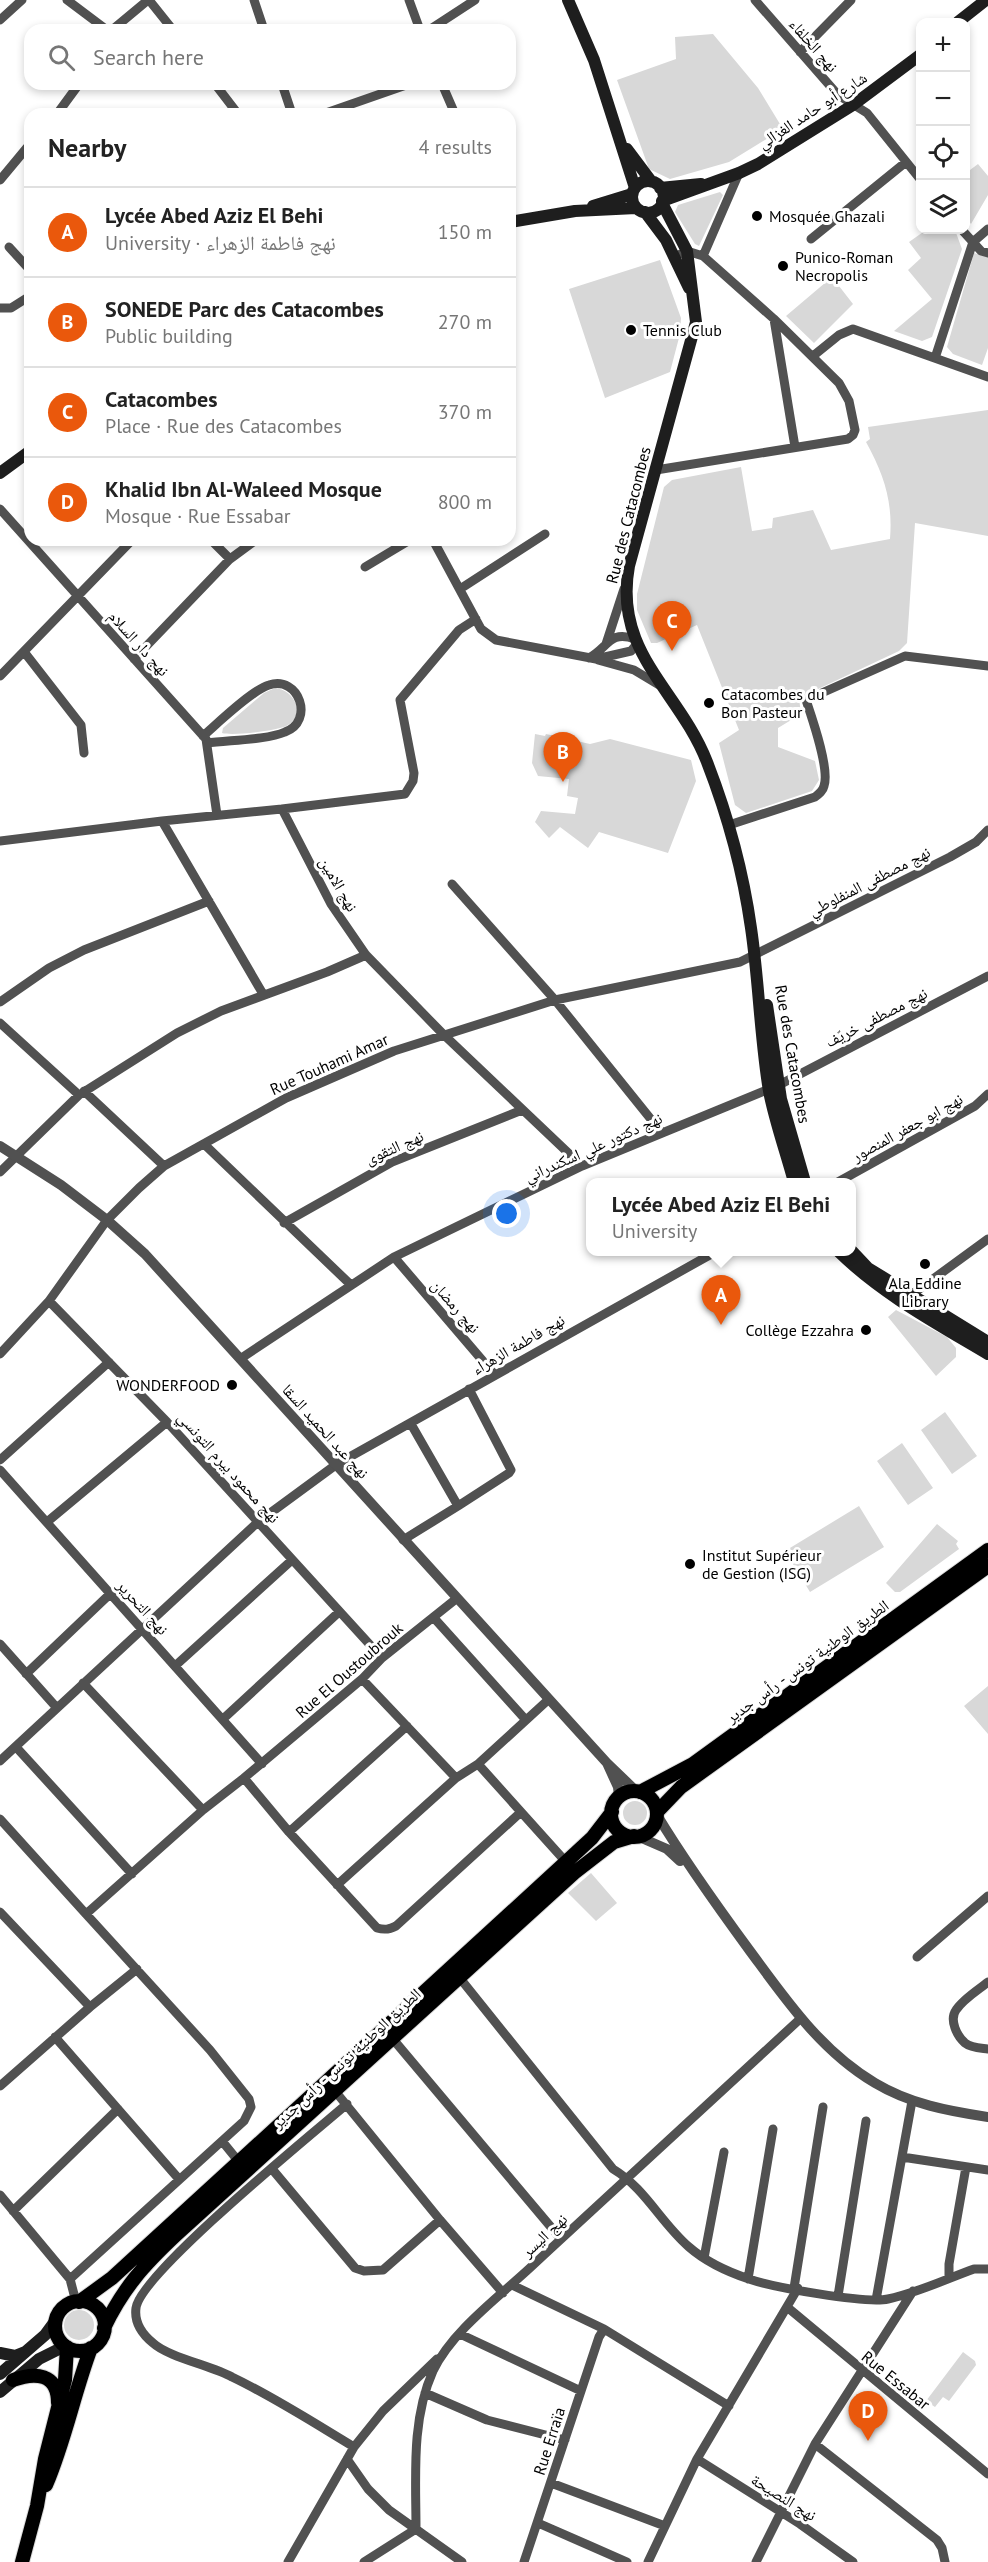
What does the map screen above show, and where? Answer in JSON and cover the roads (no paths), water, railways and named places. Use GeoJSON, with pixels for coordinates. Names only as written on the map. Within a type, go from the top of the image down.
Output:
{"type":"FeatureCollection","features":[{"type":"Feature","properties":{"kind":"main road"},"geometry":{"type":"LineString","coordinates":[[568,0],[578,18],[594,60],[621,141],[640,210],[666,240],[694,300]]}},
{"type":"Feature","properties":{"kind":"main road"},"geometry":{"type":"LineString","coordinates":[[962,18],[980,1]]}},
{"type":"Feature","properties":{"kind":"main road","name":"شارع أبو حامد الغزالي"},"geometry":{"type":"LineString","coordinates":[[662,202],[739,173],[853,105],[916,59]]}},
{"type":"Feature","properties":{"kind":"main road"},"geometry":{"type":"LineString","coordinates":[[516,221],[575,211],[655,210],[662,202],[656,185],[621,141]]}},
{"type":"Feature","properties":{"kind":"main road"},"geometry":{"type":"LineString","coordinates":[[575,211],[633,191],[642,182],[656,185]]}},
{"type":"Feature","properties":{"kind":"main road","name":"شارع أبو حامد الغزالي"},"geometry":{"type":"LineString","coordinates":[[656,185],[714,182]]}},
{"type":"Feature","properties":{"kind":"main road","name":"Rue des Catacombes"},"geometry":{"type":"LineString","coordinates":[[662,202],[687,251],[694,300],[695,329],[627,581],[626,610],[636,641],[703,752],[729,825],[738,856],[752,930],[774,1086],[793,1178]]}},
{"type":"Feature","properties":{"kind":"main road"},"geometry":{"type":"LineString","coordinates":[[0,473],[24,455]]}},
{"type":"Feature","properties":{"kind":"main road","name":"Rue des Catacombes"},"geometry":{"type":"LineString","coordinates":[[774,1086],[804,1178]]}},
{"type":"Feature","properties":{"kind":"main road"},"geometry":{"type":"LineString","coordinates":[[856,1255],[868,1268],[907,1299],[988,1354]]}},
{"type":"Feature","properties":{"kind":"main road"},"geometry":{"type":"LineString","coordinates":[[844,1256],[862,1274],[988,1342]]}},
{"type":"Feature","properties":{"kind":"main road","name":"الطريق الوطنية تونس - رأس جدير"},"geometry":{"type":"LineString","coordinates":[[638,1792],[693,1764],[988,1550]]}},
{"type":"Feature","properties":{"kind":"main road","name":"الطريق الوطنية تونس - رأس جدير"},"geometry":{"type":"LineString","coordinates":[[657,1814],[681,1787],[988,1566]]}},
{"type":"Feature","properties":{"kind":"main road"},"geometry":{"type":"LineString","coordinates":[[638,1792],[652,1800],[657,1814],[651,1829],[636,1836],[620,1832],[615,1826],[612,1812],[620,1797],[638,1792]]}},
{"type":"Feature","properties":{"kind":"main road","name":"الطريق الوطنية تونس - رأس جدير"},"geometry":{"type":"LineString","coordinates":[[77,2302],[112,2278],[239,2162],[566,1862],[598,1831],[612,1812]]}},
{"type":"Feature","properties":{"kind":"main road","name":"الطريق الوطنية تونس - رأس جدير"},"geometry":{"type":"LineString","coordinates":[[104,2328],[132,2279],[181,2239],[256,2162],[598,1853],[614,1842],[636,1836]]}},
{"type":"Feature","properties":{"kind":"main road"},"geometry":{"type":"LineString","coordinates":[[0,2392],[4,2378],[56,2320],[63,2308],[77,2302],[94,2306],[100,2313],[104,2328],[98,2343],[83,2351],[66,2347],[56,2335],[56,2320]]}},
{"type":"Feature","properties":{"kind":"main road"},"geometry":{"type":"LineString","coordinates":[[4,2378],[66,2347]]}},
{"type":"Feature","properties":{"kind":"main road"},"geometry":{"type":"LineString","coordinates":[[22,2562],[65,2380],[66,2347]]}},
{"type":"Feature","properties":{"kind":"main road"},"geometry":{"type":"LineString","coordinates":[[37,2506],[57,2460],[74,2397],[91,2348]]}},
{"type":"Feature","properties":{"kind":"main road"},"geometry":{"type":"LineString","coordinates":[[0,2353],[15,2356],[28,2350]]}},
{"type":"Feature","properties":{"kind":"main road"},"geometry":{"type":"LineString","coordinates":[[4,2378],[28,2374],[50,2380],[57,2389],[58,2410]]}},
{"type":"Feature","properties":{"kind":"street"},"geometry":{"type":"LineString","coordinates":[[0,20],[22,0]]}},
{"type":"Feature","properties":{"kind":"street"},"geometry":{"type":"LineString","coordinates":[[67,0],[99,24]]}},
{"type":"Feature","properties":{"kind":"street"},"geometry":{"type":"LineString","coordinates":[[119,24],[149,0],[168,24]]}},
{"type":"Feature","properties":{"kind":"street"},"geometry":{"type":"LineString","coordinates":[[254,0],[262,24]]}},
{"type":"Feature","properties":{"kind":"street"},"geometry":{"type":"LineString","coordinates":[[409,0],[418,24]]}},
{"type":"Feature","properties":{"kind":"street"},"geometry":{"type":"LineString","coordinates":[[438,24],[476,0]]}},
{"type":"Feature","properties":{"kind":"street","name":"نهج الخلفاء"},"geometry":{"type":"LineString","coordinates":[[755,0],[838,95],[853,105]]}},
{"type":"Feature","properties":{"kind":"street"},"geometry":{"type":"LineString","coordinates":[[800,52],[851,0]]}},
{"type":"Feature","properties":{"kind":"street"},"geometry":{"type":"LineString","coordinates":[[61,108],[75,90]]}},
{"type":"Feature","properties":{"kind":"street"},"geometry":{"type":"LineString","coordinates":[[220,90],[233,108]]}},
{"type":"Feature","properties":{"kind":"street"},"geometry":{"type":"LineString","coordinates":[[284,90],[290,108]]}},
{"type":"Feature","properties":{"kind":"street"},"geometry":{"type":"LineString","coordinates":[[340,108],[393,90]]}},
{"type":"Feature","properties":{"kind":"street"},"geometry":{"type":"LineString","coordinates":[[445,90],[452,108]]}},
{"type":"Feature","properties":{"kind":"street"},"geometry":{"type":"LineString","coordinates":[[853,105],[867,113],[916,173]]}},
{"type":"Feature","properties":{"kind":"street"},"geometry":{"type":"LineString","coordinates":[[0,180],[24,151]]}},
{"type":"Feature","properties":{"kind":"street"},"geometry":{"type":"LineString","coordinates":[[810,239],[906,162]]}},
{"type":"Feature","properties":{"kind":"street"},"geometry":{"type":"LineString","coordinates":[[703,256],[739,173]]}},
{"type":"Feature","properties":{"kind":"street"},"geometry":{"type":"LineString","coordinates":[[935,358],[973,242],[988,229]]}},
{"type":"Feature","properties":{"kind":"street"},"geometry":{"type":"LineString","coordinates":[[966,234],[981,251],[988,253]]}},
{"type":"Feature","properties":{"kind":"street"},"geometry":{"type":"LineString","coordinates":[[9,248],[24,264]]}},
{"type":"Feature","properties":{"kind":"street"},"geometry":{"type":"LineString","coordinates":[[656,471],[848,439],[855,430],[846,392],[813,356],[703,256],[687,251],[674,257]]}},
{"type":"Feature","properties":{"kind":"street"},"geometry":{"type":"LineString","coordinates":[[0,308],[11,308],[24,300]]}},
{"type":"Feature","properties":{"kind":"street"},"geometry":{"type":"LineString","coordinates":[[774,319],[795,447]]}},
{"type":"Feature","properties":{"kind":"street"},"geometry":{"type":"LineString","coordinates":[[813,356],[839,335],[853,329],[988,377]]}},
{"type":"Feature","properties":{"kind":"street","name":"نهج دار السلام"},"geometry":{"type":"LineString","coordinates":[[0,509],[24,536]]}},
{"type":"Feature","properties":{"kind":"street"},"geometry":{"type":"LineString","coordinates":[[460,589],[545,534]]}},
{"type":"Feature","properties":{"kind":"street","name":"نهج دار السلام"},"geometry":{"type":"LineString","coordinates":[[33,546],[205,739]]}},
{"type":"Feature","properties":{"kind":"street"},"geometry":{"type":"LineString","coordinates":[[0,676],[126,546]]}},
{"type":"Feature","properties":{"kind":"street"},"geometry":{"type":"LineString","coordinates":[[218,546],[230,559]]}},
{"type":"Feature","properties":{"kind":"street"},"geometry":{"type":"LineString","coordinates":[[134,659],[230,559],[248,546]]}},
{"type":"Feature","properties":{"kind":"street"},"geometry":{"type":"LineString","coordinates":[[365,567],[400,546]]}},
{"type":"Feature","properties":{"kind":"street"},"geometry":{"type":"LineString","coordinates":[[436,546],[487,635],[496,640],[592,658],[634,670],[662,687]]}},
{"type":"Feature","properties":{"kind":"street"},"geometry":{"type":"LineString","coordinates":[[606,644],[627,581]]}},
{"type":"Feature","properties":{"kind":"street"},"geometry":{"type":"LineString","coordinates":[[0,841],[405,794],[413,781],[414,773],[400,700],[459,630],[476,619]]}},
{"type":"Feature","properties":{"kind":"street"},"geometry":{"type":"LineString","coordinates":[[619,636],[636,641],[631,651],[592,658],[606,644],[619,636]]}},
{"type":"Feature","properties":{"kind":"street"},"geometry":{"type":"LineString","coordinates":[[25,652],[81,725],[84,753]]}},
{"type":"Feature","properties":{"kind":"street"},"geometry":{"type":"LineString","coordinates":[[729,825],[815,796],[824,788],[825,778],[819,743],[806,700],[905,656],[988,666]]}},
{"type":"Feature","properties":{"kind":"street"},"geometry":{"type":"LineString","coordinates":[[282,684],[296,692],[300,698],[301,714],[298,722],[286,732],[205,739],[266,685],[282,684]]}},
{"type":"Feature","properties":{"kind":"street"},"geometry":{"type":"LineString","coordinates":[[205,739],[217,815]]}},
{"type":"Feature","properties":{"kind":"street","name":"نهج الامين"},"geometry":{"type":"LineString","coordinates":[[282,809],[331,904],[366,955],[443,1034],[582,1166]]}},
{"type":"Feature","properties":{"kind":"street"},"geometry":{"type":"LineString","coordinates":[[162,821],[263,994]]}},
{"type":"Feature","properties":{"kind":"street","name":"نهج مصطفى المنفلوطي"},"geometry":{"type":"LineString","coordinates":[[756,955],[950,857],[976,842],[988,830]]}},
{"type":"Feature","properties":{"kind":"street"},"geometry":{"type":"LineString","coordinates":[[452,884],[555,1000],[662,1133]]}},
{"type":"Feature","properties":{"kind":"street"},"geometry":{"type":"LineString","coordinates":[[0,1002],[49,968],[84,950],[209,901]]}},
{"type":"Feature","properties":{"kind":"street"},"geometry":{"type":"LineString","coordinates":[[0,1172],[82,1093],[177,1033],[221,1011],[327,972],[366,955]]}},
{"type":"Feature","properties":{"kind":"street","name":"Rue Touhami Amar"},"geometry":{"type":"LineString","coordinates":[[0,1354],[49,1301],[106,1220],[164,1166],[286,1098],[394,1051],[443,1034],[555,1000],[740,962],[756,955]]}},
{"type":"Feature","properties":{"kind":"street","name":"نهج مصطفى خريّف"},"geometry":{"type":"LineString","coordinates":[[774,1086],[988,976]]}},
{"type":"Feature","properties":{"kind":"street"},"geometry":{"type":"LineString","coordinates":[[0,1023],[164,1166]]}},
{"type":"Feature","properties":{"kind":"street","name":"نهج دكتور علي اسكندراني"},"geometry":{"type":"LineString","coordinates":[[240,1359],[394,1257],[582,1166],[774,1086]]}},
{"type":"Feature","properties":{"kind":"street","name":"نهج ابو جعفر المنصور"},"geometry":{"type":"LineString","coordinates":[[845,1178],[975,1106],[988,1094]]}},
{"type":"Feature","properties":{"kind":"street","name":"نهج التقوى"},"geometry":{"type":"LineString","coordinates":[[284,1223],[392,1162],[522,1110]]}},
{"type":"Feature","properties":{"kind":"street"},"geometry":{"type":"LineString","coordinates":[[204,1144],[351,1285]]}},
{"type":"Feature","properties":{"kind":"street","name":"نهج عبد الحميد السقا"},"geometry":{"type":"LineString","coordinates":[[0,1146],[61,1185],[145,1254],[548,1700],[607,1763],[638,1792]]}},
{"type":"Feature","properties":{"kind":"street"},"geometry":{"type":"LineString","coordinates":[[907,1299],[988,1239]]}},
{"type":"Feature","properties":{"kind":"street","name":"نهج فاطمة الزهراء"},"geometry":{"type":"LineString","coordinates":[[0,1761],[258,1522],[337,1464],[706,1256]]}},
{"type":"Feature","properties":{"kind":"street","name":"نهج رمضان"},"geometry":{"type":"LineString","coordinates":[[394,1257],[494,1374]]}},
{"type":"Feature","properties":{"kind":"street","name":"نهج محمود بيرم التونسي"},"geometry":{"type":"LineString","coordinates":[[49,1301],[167,1422],[382,1658]]}},
{"type":"Feature","properties":{"kind":"street"},"geometry":{"type":"LineString","coordinates":[[0,1460],[109,1362]]}},
{"type":"Feature","properties":{"kind":"street"},"geometry":{"type":"LineString","coordinates":[[403,1540],[511,1470],[469,1389]]}},
{"type":"Feature","properties":{"kind":"street"},"geometry":{"type":"LineString","coordinates":[[47,1522],[167,1422]]}},
{"type":"Feature","properties":{"kind":"street"},"geometry":{"type":"LineString","coordinates":[[411,1424],[458,1506]]}},
{"type":"Feature","properties":{"kind":"street","name":"نهج التحرير"},"geometry":{"type":"LineString","coordinates":[[0,1470],[262,1764]]}},
{"type":"Feature","properties":{"kind":"street"},"geometry":{"type":"LineString","coordinates":[[175,1665],[292,1560]]}},
{"type":"Feature","properties":{"kind":"street"},"geometry":{"type":"LineString","coordinates":[[26,1674],[111,1593]]}},
{"type":"Feature","properties":{"kind":"street","name":"Rue El Oustoubrouk"},"geometry":{"type":"LineString","coordinates":[[86,1914],[203,1810],[262,1764],[362,1679],[382,1658],[456,1599]]}},
{"type":"Feature","properties":{"kind":"street"},"geometry":{"type":"LineString","coordinates":[[223,1719],[339,1612]]}},
{"type":"Feature","properties":{"kind":"street"},"geometry":{"type":"LineString","coordinates":[[434,1618],[525,1719]]}},
{"type":"Feature","properties":{"kind":"street"},"geometry":{"type":"LineString","coordinates":[[0,1644],[57,1707]]}},
{"type":"Feature","properties":{"kind":"street"},"geometry":{"type":"LineString","coordinates":[[362,1679],[456,1778]]}},
{"type":"Feature","properties":{"kind":"street"},"geometry":{"type":"LineString","coordinates":[[83,1683],[203,1810]]}},
{"type":"Feature","properties":{"kind":"street"},"geometry":{"type":"LineString","coordinates":[[337,1885],[456,1778],[477,1764],[548,1700]]}},
{"type":"Feature","properties":{"kind":"street"},"geometry":{"type":"LineString","coordinates":[[289,1832],[407,1726]]}},
{"type":"Feature","properties":{"kind":"street"},"geometry":{"type":"LineString","coordinates":[[16,1747],[132,1874]]}},
{"type":"Feature","properties":{"kind":"street"},"geometry":{"type":"LineString","coordinates":[[607,1763],[620,1797]]}},
{"type":"Feature","properties":{"kind":"street"},"geometry":{"type":"LineString","coordinates":[[477,1764],[566,1862]]}},
{"type":"Feature","properties":{"kind":"street"},"geometry":{"type":"LineString","coordinates":[[244,1778],[289,1832],[377,1928],[390,1930],[521,1812]]}},
{"type":"Feature","properties":{"kind":"street"},"geometry":{"type":"LineString","coordinates":[[657,1814],[689,1870],[800,2019],[847,2064],[876,2083],[912,2100],[941,2110],[988,2117]]}},
{"type":"Feature","properties":{"kind":"street"},"geometry":{"type":"LineString","coordinates":[[0,1819],[210,2050],[249,2099],[250,2113],[70,2279]]}},
{"type":"Feature","properties":{"kind":"street"},"geometry":{"type":"LineString","coordinates":[[636,1836],[667,1849],[689,1870]]}},
{"type":"Feature","properties":{"kind":"street"},"geometry":{"type":"LineString","coordinates":[[917,1956],[987,1899]]}},
{"type":"Feature","properties":{"kind":"street"},"geometry":{"type":"LineString","coordinates":[[0,1912],[90,2007]]}},
{"type":"Feature","properties":{"kind":"street"},"geometry":{"type":"LineString","coordinates":[[2,2080],[137,1969]]}},
{"type":"Feature","properties":{"kind":"street"},"geometry":{"type":"LineString","coordinates":[[459,1977],[613,2169],[628,2178],[687,2246],[704,2258],[748,2279],[838,2296],[876,2300],[913,2291],[974,2269],[988,2269]]}},
{"type":"Feature","properties":{"kind":"street"},"geometry":{"type":"LineString","coordinates":[[988,1982],[956,2009],[953,2017],[953,2024],[965,2043],[972,2047],[988,2049]]}},
{"type":"Feature","properties":{"kind":"street","name":"نهج اليسر"},"geometry":{"type":"LineString","coordinates":[[416,2529],[416,2449],[425,2393],[442,2354],[503,2293],[800,2019]]}},
{"type":"Feature","properties":{"kind":"street"},"geometry":{"type":"LineString","coordinates":[[55,2037],[178,2178]]}},
{"type":"Feature","properties":{"kind":"street"},"geometry":{"type":"LineString","coordinates":[[392,2038],[561,2239]]}},
{"type":"Feature","properties":{"kind":"street"},"geometry":{"type":"LineString","coordinates":[[335,2091],[503,2293]]}},
{"type":"Feature","properties":{"kind":"street"},"geometry":{"type":"LineString","coordinates":[[876,2300],[912,2100]]}},
{"type":"Feature","properties":{"kind":"street"},"geometry":{"type":"LineString","coordinates":[[347,2104],[269,2171],[181,2239],[135,2307],[136,2322],[154,2345],[230,2375],[354,2447]]}},
{"type":"Feature","properties":{"kind":"street"},"geometry":{"type":"LineString","coordinates":[[648,2562],[697,2459],[796,2288],[823,2107]]}},
{"type":"Feature","properties":{"kind":"street"},"geometry":{"type":"LineString","coordinates":[[13,2211],[118,2109]]}},
{"type":"Feature","properties":{"kind":"street"},"geometry":{"type":"LineString","coordinates":[[838,2296],[866,2121]]}},
{"type":"Feature","properties":{"kind":"street"},"geometry":{"type":"LineString","coordinates":[[748,2279],[773,2129]]}},
{"type":"Feature","properties":{"kind":"street"},"geometry":{"type":"LineString","coordinates":[[222,2141],[239,2162]]}},
{"type":"Feature","properties":{"kind":"street"},"geometry":{"type":"LineString","coordinates":[[704,2258],[724,2152]]}},
{"type":"Feature","properties":{"kind":"street"},"geometry":{"type":"LineString","coordinates":[[902,2157],[988,2170]]}},
{"type":"Feature","properties":{"kind":"street"},"geometry":{"type":"LineString","coordinates":[[256,2162],[269,2171],[355,2268],[364,2271],[383,2270],[440,2220]]}},
{"type":"Feature","properties":{"kind":"street"},"geometry":{"type":"LineString","coordinates":[[949,2278],[949,2264],[966,2167]]}},
{"type":"Feature","properties":{"kind":"street"},"geometry":{"type":"LineString","coordinates":[[0,2195],[70,2279],[77,2302]]}},
{"type":"Feature","properties":{"kind":"street"},"geometry":{"type":"LineString","coordinates":[[512,2285],[604,2329],[729,2406]]}},
{"type":"Feature","properties":{"kind":"street"},"geometry":{"type":"LineString","coordinates":[[756,2562],[815,2444],[913,2291]]}},
{"type":"Feature","properties":{"kind":"street","name":"Rue Essabar"},"geometry":{"type":"LineString","coordinates":[[787,2307],[861,2371],[988,2474]]}},
{"type":"Feature","properties":{"kind":"street","name":"Rue Erraïa"},"geometry":{"type":"LineString","coordinates":[[524,2562],[599,2337],[604,2329]]}},
{"type":"Feature","properties":{"kind":"street"},"geometry":{"type":"LineString","coordinates":[[460,2334],[581,2391]]}},
{"type":"Feature","properties":{"kind":"street"},"geometry":{"type":"LineString","coordinates":[[288,2562],[354,2447],[382,2411],[442,2354]]}},
{"type":"Feature","properties":{"kind":"street"},"geometry":{"type":"LineString","coordinates":[[425,2393],[487,2420],[565,2440]]}},
{"type":"Feature","properties":{"kind":"street"},"geometry":{"type":"LineString","coordinates":[[815,2444],[937,2540],[942,2548],[945,2562]]}},
{"type":"Feature","properties":{"kind":"street"},"geometry":{"type":"LineString","coordinates":[[347,2459],[379,2500],[462,2562]]}},
{"type":"Feature","properties":{"kind":"street","name":"نهج النصيحة"},"geometry":{"type":"LineString","coordinates":[[697,2459],[853,2562]]}},
{"type":"Feature","properties":{"kind":"street"},"geometry":{"type":"LineString","coordinates":[[551,2483],[665,2526]]}},
{"type":"Feature","properties":{"kind":"street"},"geometry":{"type":"LineString","coordinates":[[538,2523],[627,2562]]}},
{"type":"Feature","properties":{"kind":"street"},"geometry":{"type":"LineString","coordinates":[[364,2562],[416,2529]]}},
{"type":"Feature","properties":{"kind":"place","name":"Mosquée Ghazali"},"geometry":{"type":"Point","coordinates":[757,216]}},
{"type":"Feature","properties":{"kind":"place","name":"Punico-Roman Necropolis"},"geometry":{"type":"Point","coordinates":[783,266]}},
{"type":"Feature","properties":{"kind":"place","name":"Tennis Club"},"geometry":{"type":"Point","coordinates":[631,330]}},
{"type":"Feature","properties":{"kind":"place","name":"Catacombes"},"geometry":{"type":"Point","coordinates":[672,651]}},
{"type":"Feature","properties":{"kind":"place","name":"Catacombes du Bon Pasteur"},"geometry":{"type":"Point","coordinates":[709,703]}},
{"type":"Feature","properties":{"kind":"place","name":"SONEDE Parc des Catacombes"},"geometry":{"type":"Point","coordinates":[563,782]}},
{"type":"Feature","properties":{"kind":"place","name":"Ala Eddine Library"},"geometry":{"type":"Point","coordinates":[925,1264]}},
{"type":"Feature","properties":{"kind":"place","name":"Lycée Abed Aziz El Behi"},"geometry":{"type":"Point","coordinates":[721,1325]}},
{"type":"Feature","properties":{"kind":"place","name":"Collège Ezzahra"},"geometry":{"type":"Point","coordinates":[866,1330]}},
{"type":"Feature","properties":{"kind":"place","name":"WONDERFOOD"},"geometry":{"type":"Point","coordinates":[232,1385]}},
{"type":"Feature","properties":{"kind":"place","name":"Institut Supérieur de Gestion (ISG)"},"geometry":{"type":"Point","coordinates":[690,1564]}},
{"type":"Feature","properties":{"kind":"place","name":"Khalid Ibn Al-Waleed Mosque"},"geometry":{"type":"Point","coordinates":[868,2441]}}]}
